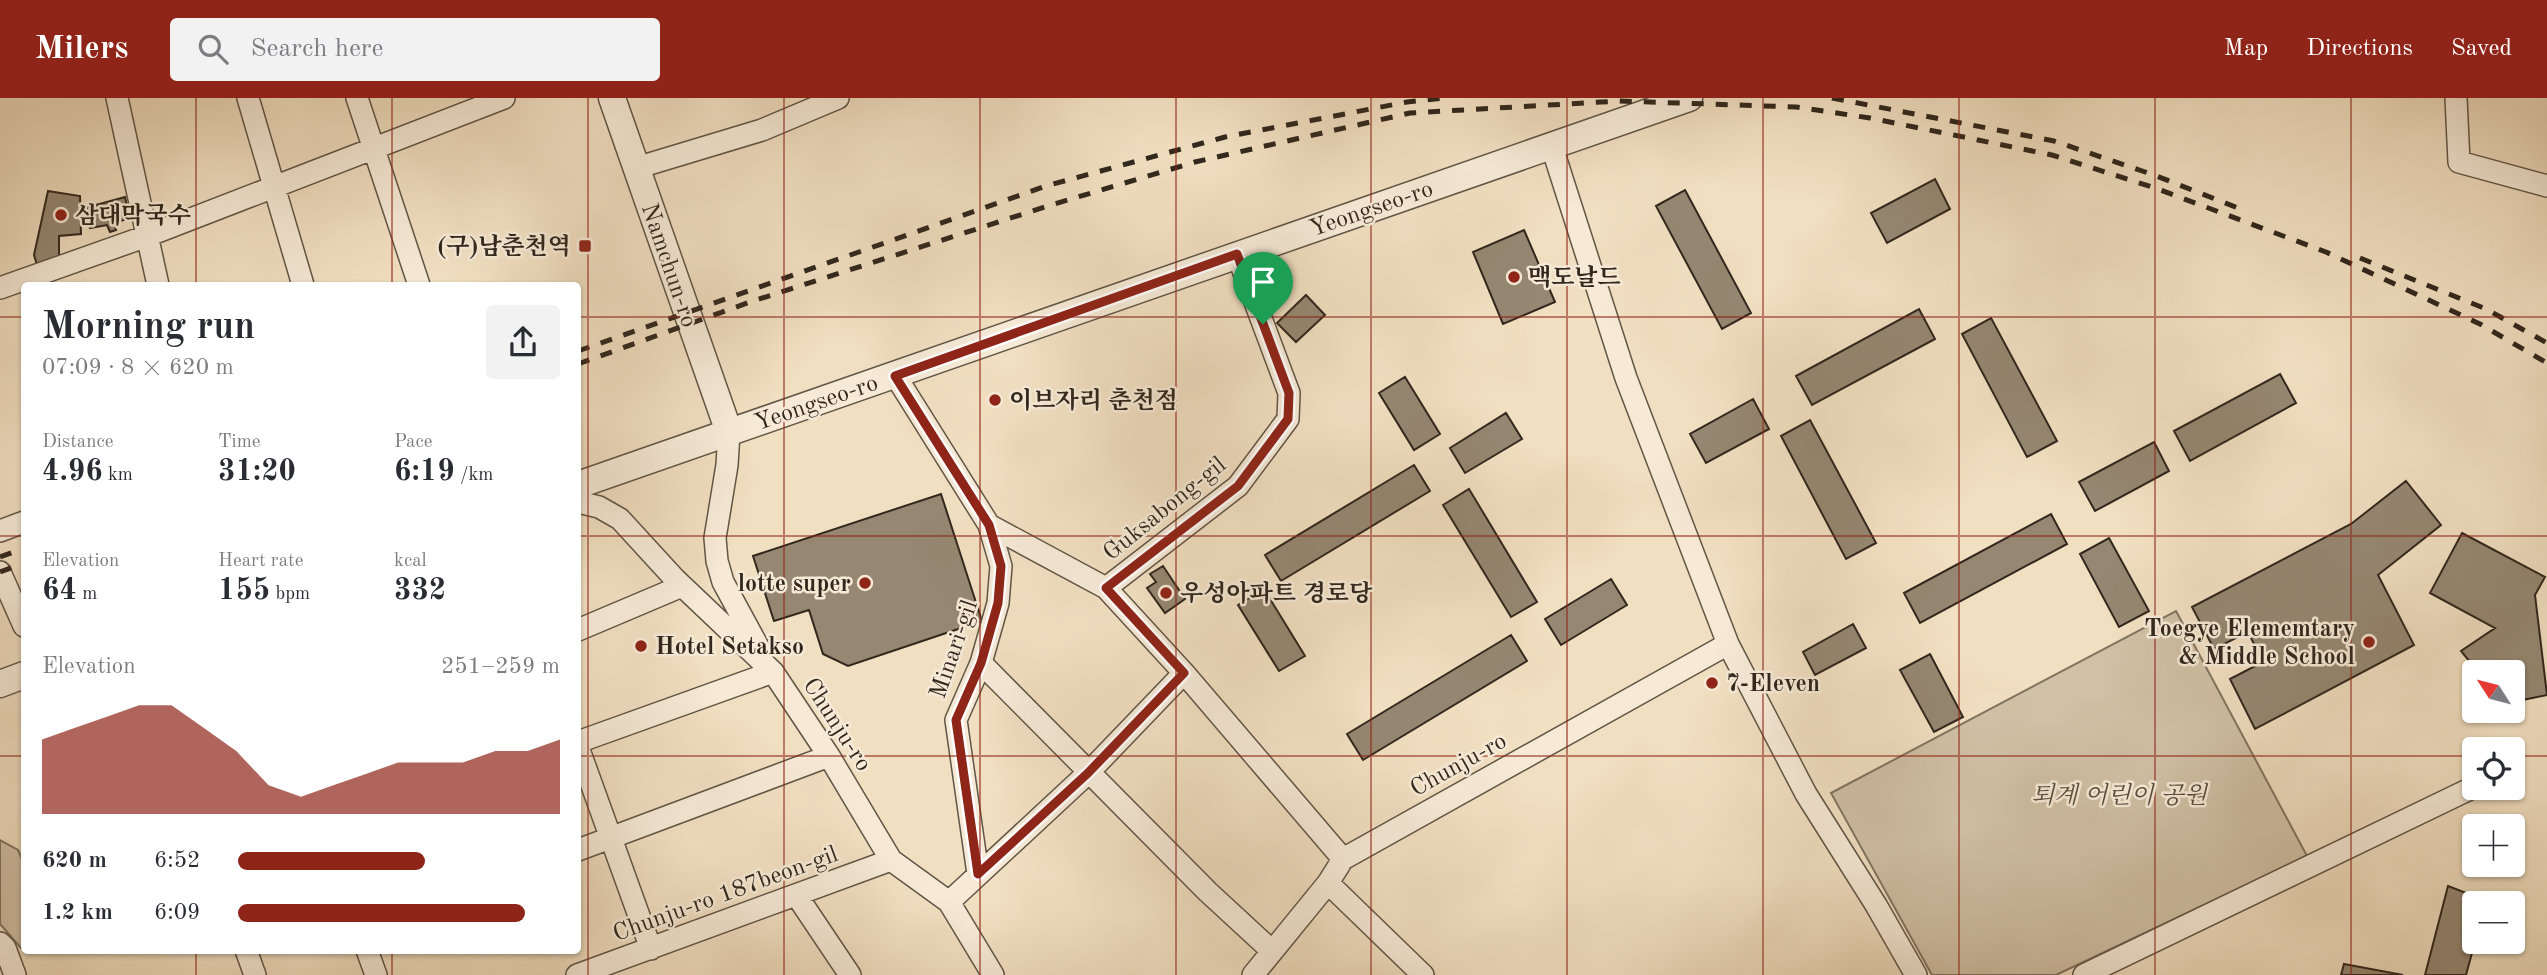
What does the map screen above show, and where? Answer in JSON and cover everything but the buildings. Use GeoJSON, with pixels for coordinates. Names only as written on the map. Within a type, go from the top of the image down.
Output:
{"type":"FeatureCollection","features":[{"type":"Feature","properties":{"kind":"street"},"geometry":{"type":"LineString","coordinates":[[117,98],[157,282]]}},
{"type":"Feature","properties":{"kind":"street"},"geometry":{"type":"LineString","coordinates":[[248,98],[302,282]]}},
{"type":"Feature","properties":{"kind":"street"},"geometry":{"type":"LineString","coordinates":[[357,98],[418,282]]}},
{"type":"Feature","properties":{"kind":"street"},"geometry":{"type":"LineString","coordinates":[[0,288],[147,236],[503,98]]}},
{"type":"Feature","properties":{"kind":"street","name":"Namchun-ro"},"geometry":{"type":"LineString","coordinates":[[612,98],[729,432]]}},
{"type":"Feature","properties":{"kind":"street"},"geometry":{"type":"LineString","coordinates":[[636,168],[762,130],[838,98]]}},
{"type":"Feature","properties":{"kind":"street","name":"Yeongseo-ro"},"geometry":{"type":"LineString","coordinates":[[581,484],[1689,98]]}},
{"type":"Feature","properties":{"kind":"street"},"geometry":{"type":"LineString","coordinates":[[2456,98],[2459,162],[2547,187]]}},
{"type":"Feature","properties":{"kind":"street"},"geometry":{"type":"LineString","coordinates":[[1551,144],[1626,378],[1728,644],[1806,794],[1876,905],[1916,975]]}},
{"type":"Feature","properties":{"kind":"street","name":"Guksabong-gil"},"geometry":{"type":"LineString","coordinates":[[1237,254],[1289,393],[1288,419],[1238,486],[1106,588],[1184,673],[1343,859]]}},
{"type":"Feature","properties":{"kind":"street","name":"Minari-gil"},"geometry":{"type":"LineString","coordinates":[[895,376],[989,525],[1001,566],[998,603],[981,663],[956,720],[978,874]]}},
{"type":"Feature","properties":{"kind":"street"},"geometry":{"type":"LineString","coordinates":[[581,741],[773,672],[732,600],[717,561],[715,538],[727,465],[729,432]]}},
{"type":"Feature","properties":{"kind":"street","name":"Chunju-ro"},"geometry":{"type":"LineString","coordinates":[[581,503],[599,507],[620,519],[682,586],[773,672],[829,756],[891,860],[949,902],[993,975]]}},
{"type":"Feature","properties":{"kind":"street"},"geometry":{"type":"LineString","coordinates":[[0,531],[21,523]]}},
{"type":"Feature","properties":{"kind":"street","name":"Minari-gil"},"geometry":{"type":"LineString","coordinates":[[989,525],[1106,588]]}},
{"type":"Feature","properties":{"kind":"street"},"geometry":{"type":"LineString","coordinates":[[0,572],[21,619]]}},
{"type":"Feature","properties":{"kind":"street"},"geometry":{"type":"LineString","coordinates":[[581,629],[682,586]]}},
{"type":"Feature","properties":{"kind":"street","name":"Chunju-ro"},"geometry":{"type":"LineString","coordinates":[[1253,975],[1328,883],[1343,859],[1728,644]]}},
{"type":"Feature","properties":{"kind":"street"},"geometry":{"type":"LineString","coordinates":[[981,663],[1208,892],[1272,951]]}},
{"type":"Feature","properties":{"kind":"street"},"geometry":{"type":"LineString","coordinates":[[949,902],[1088,773],[1184,673]]}},
{"type":"Feature","properties":{"kind":"street"},"geometry":{"type":"LineString","coordinates":[[0,684],[21,676]]}},
{"type":"Feature","properties":{"kind":"street"},"geometry":{"type":"LineString","coordinates":[[581,755],[651,949]]}},
{"type":"Feature","properties":{"kind":"street"},"geometry":{"type":"LineString","coordinates":[[581,849],[829,756]]}},
{"type":"Feature","properties":{"kind":"street"},"geometry":{"type":"LineString","coordinates":[[2084,975],[2462,793]]}},
{"type":"Feature","properties":{"kind":"street","name":"Chunju-ro 187beon-gil"},"geometry":{"type":"LineString","coordinates":[[577,975],[891,860]]}},
{"type":"Feature","properties":{"kind":"street"},"geometry":{"type":"LineString","coordinates":[[1328,883],[1423,975]]}},
{"type":"Feature","properties":{"kind":"street"},"geometry":{"type":"LineString","coordinates":[[797,896],[850,975]]}},
{"type":"Feature","properties":{"kind":"street"},"geometry":{"type":"LineString","coordinates":[[0,943],[5,948],[15,975]]}},
{"type":"Feature","properties":{"kind":"street"},"geometry":{"type":"LineString","coordinates":[[247,954],[255,975]]}},
{"type":"Feature","properties":{"kind":"street"},"geometry":{"type":"LineString","coordinates":[[368,954],[376,975]]}},
{"type":"Feature","properties":{"kind":"green space","name":"퇴계 어린이 공원"},"geometry":{"type":"Polygon","coordinates":[[[2176,611],[2307,856],[2056,975],[1932,975],[1831,793],[2176,611]]]}},
{"type":"Feature","properties":{"kind":"green space"},"geometry":{"type":"Polygon","coordinates":[[[0,840],[18,850],[21,856],[21,948],[0,924],[0,840]]]}},
{"type":"Feature","properties":{"kind":"railway"},"geometry":{"type":"LineString","coordinates":[[581,350],[1046,186],[1225,137],[1407,102],[1445,98]]}},
{"type":"Feature","properties":{"kind":"railway"},"geometry":{"type":"LineString","coordinates":[[1832,98],[2054,141],[2154,175],[2243,210]]}},
{"type":"Feature","properties":{"kind":"railway"},"geometry":{"type":"LineString","coordinates":[[581,363],[750,302],[1051,205],[1195,162],[1410,113],[1619,101],[1796,107],[1870,118],[2052,155],[2155,188],[2326,252],[2480,324],[2547,363]]}},
{"type":"Feature","properties":{"kind":"railway"},"geometry":{"type":"LineString","coordinates":[[2360,258],[2486,309],[2547,343]]}},
{"type":"Feature","properties":{"kind":"railway"},"geometry":{"type":"LineString","coordinates":[[0,557],[21,549]]}},
{"type":"Feature","properties":{"kind":"railway"},"geometry":{"type":"LineString","coordinates":[[0,572],[21,564]]}},
{"type":"Feature","properties":{"kind":"place","name":"삼대막국수"},"geometry":{"type":"Point","coordinates":[61,215]}},
{"type":"Feature","properties":{"kind":"place","name":"(구)남춘천역"},"geometry":{"type":"Point","coordinates":[585,246]}},
{"type":"Feature","properties":{"kind":"place","name":"맥도날드"},"geometry":{"type":"Point","coordinates":[1514,277]}},
{"type":"Feature","properties":{"kind":"place","name":"이브자리 춘천점"},"geometry":{"type":"Point","coordinates":[995,400]}},
{"type":"Feature","properties":{"kind":"place","name":"lotte super"},"geometry":{"type":"Point","coordinates":[865,583]}},
{"type":"Feature","properties":{"kind":"place","name":"우성아파트 경로당"},"geometry":{"type":"Point","coordinates":[1166,593]}},
{"type":"Feature","properties":{"kind":"place","name":"Toegye Elememtary & Middle School"},"geometry":{"type":"Point","coordinates":[2369,642]}},
{"type":"Feature","properties":{"kind":"place","name":"Hotel Setakso"},"geometry":{"type":"Point","coordinates":[641,646]}},
{"type":"Feature","properties":{"kind":"place","name":"7-Eleven"},"geometry":{"type":"Point","coordinates":[1712,683]}},
{"type":"Feature","properties":{"kind":"route"},"geometry":{"type":"LineString","coordinates":[[1237,254],[1263,324],[1289,393],[1288,419],[1238,486],[1106,588],[1184,673],[1088,773],[978,874],[956,720],[981,663],[998,603],[1001,566],[989,525],[895,376],[1237,254]]}}]}
